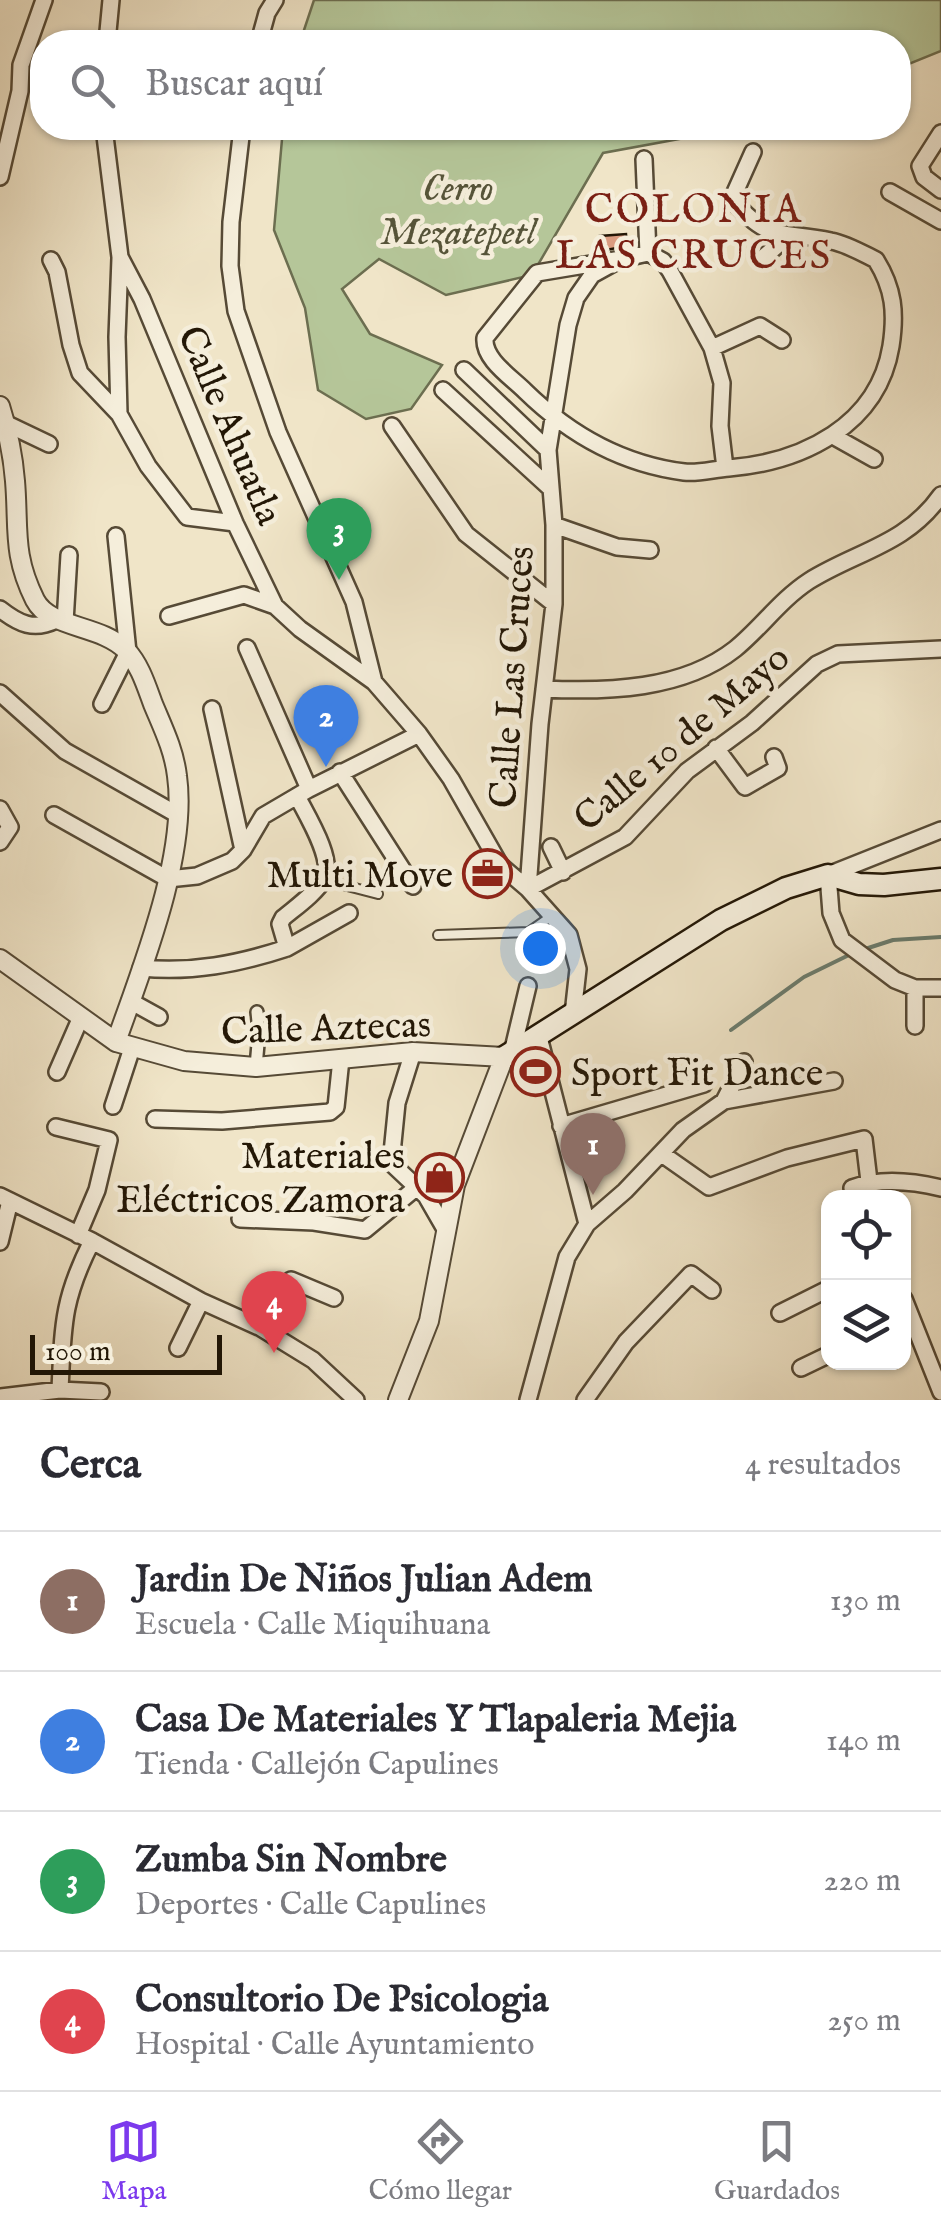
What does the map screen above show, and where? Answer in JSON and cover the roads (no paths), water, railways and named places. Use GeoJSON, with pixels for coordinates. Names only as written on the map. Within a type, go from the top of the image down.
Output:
{"type":"FeatureCollection","features":[{"type":"Feature","properties":{"kind":"main road"},"geometry":{"type":"LineString","coordinates":[[508,1055],[720,920],[786,888],[828,875],[859,884],[884,885],[941,879]]}},
{"type":"Feature","properties":{"kind":"street"},"geometry":{"type":"LineString","coordinates":[[33,30],[44,0]]}},
{"type":"Feature","properties":{"kind":"street"},"geometry":{"type":"LineString","coordinates":[[107,30],[111,0]]}},
{"type":"Feature","properties":{"kind":"street"},"geometry":{"type":"LineString","coordinates":[[262,30],[274,0]]}},
{"type":"Feature","properties":{"kind":"street"},"geometry":{"type":"LineString","coordinates":[[0,177],[20,91],[21,65],[30,40]]}},
{"type":"Feature","properties":{"kind":"street"},"geometry":{"type":"LineString","coordinates":[[941,133],[920,166],[924,177],[941,190]]}},
{"type":"Feature","properties":{"kind":"street","name":"Calle Ahuatla"},"geometry":{"type":"LineString","coordinates":[[105,140],[120,257],[275,606],[300,630],[374,682],[451,779],[500,865],[528,890]]}},
{"type":"Feature","properties":{"kind":"street"},"geometry":{"type":"LineString","coordinates":[[241,140],[230,266],[236,311],[278,432],[347,584],[362,626],[374,682]]}},
{"type":"Feature","properties":{"kind":"street"},"geometry":{"type":"LineString","coordinates":[[621,259],[537,273],[485,338],[488,354],[554,419],[587,441],[654,466],[688,473],[758,466],[833,436],[875,394],[889,358],[894,298],[876,260],[836,242],[787,237],[751,222],[732,198],[753,152]]}},
{"type":"Feature","properties":{"kind":"street"},"geometry":{"type":"LineString","coordinates":[[644,158],[648,252],[663,261],[712,348],[722,383],[720,426],[725,468]]}},
{"type":"Feature","properties":{"kind":"street"},"geometry":{"type":"LineString","coordinates":[[890,192],[941,222]]}},
{"type":"Feature","properties":{"kind":"street"},"geometry":{"type":"LineString","coordinates":[[765,256],[787,237]]}},
{"type":"Feature","properties":{"kind":"street","name":"Calle Las Cruces"},"geometry":{"type":"LineString","coordinates":[[528,890],[554,604],[554,525],[548,450],[568,325],[576,298],[592,275],[621,259],[648,252]]}},
{"type":"Feature","properties":{"kind":"street"},"geometry":{"type":"LineString","coordinates":[[119,414],[120,257]]}},
{"type":"Feature","properties":{"kind":"street"},"geometry":{"type":"LineString","coordinates":[[51,260],[80,373],[119,414],[148,466],[187,517],[235,523]]}},
{"type":"Feature","properties":{"kind":"street"},"geometry":{"type":"LineString","coordinates":[[712,348],[760,326],[782,340]]}},
{"type":"Feature","properties":{"kind":"street"},"geometry":{"type":"LineString","coordinates":[[464,370],[548,450]]}},
{"type":"Feature","properties":{"kind":"street"},"geometry":{"type":"LineString","coordinates":[[443,390],[550,488]]}},
{"type":"Feature","properties":{"kind":"street"},"geometry":{"type":"LineString","coordinates":[[2,415],[49,444]]}},
{"type":"Feature","properties":{"kind":"street"},"geometry":{"type":"LineString","coordinates":[[2,415],[11,442],[16,486],[14,533],[24,575],[38,605],[61,621],[95,630],[128,652],[169,739],[178,777],[178,814],[168,879],[130,1001],[114,1106]]}},
{"type":"Feature","properties":{"kind":"street"},"geometry":{"type":"LineString","coordinates":[[392,426],[466,534],[554,604]]}},
{"type":"Feature","properties":{"kind":"street"},"geometry":{"type":"LineString","coordinates":[[833,436],[874,459]]}},
{"type":"Feature","properties":{"kind":"street"},"geometry":{"type":"LineString","coordinates":[[544,690],[635,688],[703,668],[734,650],[773,610],[809,581],[905,533],[941,494]]}},
{"type":"Feature","properties":{"kind":"street"},"geometry":{"type":"LineString","coordinates":[[554,525],[617,547],[650,550]]}},
{"type":"Feature","properties":{"kind":"street"},"geometry":{"type":"LineString","coordinates":[[102,704],[128,652],[116,536]]}},
{"type":"Feature","properties":{"kind":"street"},"geometry":{"type":"LineString","coordinates":[[61,621],[69,555]]}},
{"type":"Feature","properties":{"kind":"street"},"geometry":{"type":"LineString","coordinates":[[169,616],[244,595],[275,606]]}},
{"type":"Feature","properties":{"kind":"street"},"geometry":{"type":"LineString","coordinates":[[0,609],[28,626],[61,621]]}},
{"type":"Feature","properties":{"kind":"street"},"geometry":{"type":"LineString","coordinates":[[246,648],[303,792],[328,868],[324,880],[282,918],[287,948]]}},
{"type":"Feature","properties":{"kind":"street","name":"Calle 10 de Mayo"},"geometry":{"type":"LineString","coordinates":[[528,890],[625,836],[687,771],[752,723],[817,664],[838,654],[941,649]]}},
{"type":"Feature","properties":{"kind":"street"},"geometry":{"type":"LineString","coordinates":[[0,693],[65,751],[178,814]]}},
{"type":"Feature","properties":{"kind":"street"},"geometry":{"type":"LineString","coordinates":[[212,709],[243,850]]}},
{"type":"Feature","properties":{"kind":"street"},"geometry":{"type":"LineString","coordinates":[[54,816],[168,879],[197,876],[232,861],[263,816],[340,772],[419,734]]}},
{"type":"Feature","properties":{"kind":"street"},"geometry":{"type":"LineString","coordinates":[[716,748],[745,787],[778,768],[774,757]]}},
{"type":"Feature","properties":{"kind":"street"},"geometry":{"type":"LineString","coordinates":[[340,772],[413,886]]}},
{"type":"Feature","properties":{"kind":"street"},"geometry":{"type":"LineString","coordinates":[[0,809],[10,827],[0,842]]}},
{"type":"Feature","properties":{"kind":"street"},"geometry":{"type":"LineString","coordinates":[[941,830],[828,875],[831,913],[842,940],[895,980],[915,988],[941,988]]}},
{"type":"Feature","properties":{"kind":"street"},"geometry":{"type":"LineString","coordinates":[[552,847],[563,872]]}},
{"type":"Feature","properties":{"kind":"street"},"geometry":{"type":"LineString","coordinates":[[528,890],[569,935],[574,947],[578,970],[573,1014]]}},
{"type":"Feature","properties":{"kind":"street"},"geometry":{"type":"LineString","coordinates":[[141,968],[192,970],[244,962],[287,948],[350,913]]}},
{"type":"Feature","properties":{"kind":"street","name":"Calle Aztecas"},"geometry":{"type":"LineString","coordinates":[[0,959],[124,1045],[184,1061],[256,1068],[413,1052],[508,1055]]}},
{"type":"Feature","properties":{"kind":"street"},"geometry":{"type":"LineString","coordinates":[[398,1400],[430,1321],[455,1185],[508,1055],[528,986]]}},
{"type":"Feature","properties":{"kind":"street"},"geometry":{"type":"LineString","coordinates":[[915,988],[915,1026]]}},
{"type":"Feature","properties":{"kind":"street"},"geometry":{"type":"LineString","coordinates":[[130,1001],[160,1017]]}},
{"type":"Feature","properties":{"kind":"street"},"geometry":{"type":"LineString","coordinates":[[256,1068],[260,1032],[257,1012]]}},
{"type":"Feature","properties":{"kind":"street"},"geometry":{"type":"LineString","coordinates":[[58,1072],[80,1017]]}},
{"type":"Feature","properties":{"kind":"street"},"geometry":{"type":"LineString","coordinates":[[539,1037],[588,1224]]}},
{"type":"Feature","properties":{"kind":"street"},"geometry":{"type":"LineString","coordinates":[[413,1052],[398,1103],[391,1163],[417,1186],[445,1229]]}},
{"type":"Feature","properties":{"kind":"street"},"geometry":{"type":"LineString","coordinates":[[155,1119],[222,1121],[330,1112],[336,1107],[341,1059]]}},
{"type":"Feature","properties":{"kind":"street"},"geometry":{"type":"LineString","coordinates":[[724,1102],[744,1062]]}},
{"type":"Feature","properties":{"kind":"street"},"geometry":{"type":"LineString","coordinates":[[528,1400],[567,1257],[588,1224],[684,1130],[724,1102],[834,1082]]}},
{"type":"Feature","properties":{"kind":"street"},"geometry":{"type":"LineString","coordinates":[[560,1126],[704,1084]]}},
{"type":"Feature","properties":{"kind":"street"},"geometry":{"type":"LineString","coordinates":[[56,1126],[109,1140],[63,1315],[60,1390]]}},
{"type":"Feature","properties":{"kind":"street"},"geometry":{"type":"LineString","coordinates":[[662,1154],[709,1187],[787,1158],[864,1139],[863,1189],[922,1184],[941,1188]]}},
{"type":"Feature","properties":{"kind":"street"},"geometry":{"type":"LineString","coordinates":[[240,1219],[314,1222],[365,1230],[417,1186]]}},
{"type":"Feature","properties":{"kind":"street"},"geometry":{"type":"LineString","coordinates":[[0,1242],[5,1199],[261,1328],[313,1360],[356,1400]]}},
{"type":"Feature","properties":{"kind":"street"},"geometry":{"type":"LineString","coordinates":[[585,1400],[626,1342],[691,1274],[712,1290]]}},
{"type":"Feature","properties":{"kind":"street"},"geometry":{"type":"LineString","coordinates":[[261,1328],[291,1280],[334,1298]]}},
{"type":"Feature","properties":{"kind":"street"},"geometry":{"type":"LineString","coordinates":[[780,1314],[821,1293]]}},
{"type":"Feature","properties":{"kind":"street"},"geometry":{"type":"LineString","coordinates":[[178,1348],[201,1301]]}},
{"type":"Feature","properties":{"kind":"street"},"geometry":{"type":"LineString","coordinates":[[911,1325],[941,1392]]}},
{"type":"Feature","properties":{"kind":"street"},"geometry":{"type":"LineString","coordinates":[[800,1368],[821,1358]]}},
{"type":"Feature","properties":{"kind":"street"},"geometry":{"type":"LineString","coordinates":[[0,1396],[60,1390],[101,1392]]}},
{"type":"Feature","properties":{"kind":"lane"},"geometry":{"type":"LineString","coordinates":[[324,880],[378,894]]}},
{"type":"Feature","properties":{"kind":"lane"},"geometry":{"type":"LineString","coordinates":[[438,935],[529,932],[552,916]]}},
{"type":"Feature","properties":{"kind":"waterway"},"geometry":{"type":"LineString","coordinates":[[862,950],[893,940],[941,937]]}},
{"type":"Feature","properties":{"kind":"waterway"},"geometry":{"type":"LineString","coordinates":[[731,1030],[804,977],[853,953]]}},
{"type":"Feature","properties":{"kind":"place","name":"Zumba Sin Nombre"},"geometry":{"type":"Point","coordinates":[339,580]}},
{"type":"Feature","properties":{"kind":"place","name":"Casa De Materiales Y Tlapaleria Mejia"},"geometry":{"type":"Point","coordinates":[326,767]}},
{"type":"Feature","properties":{"kind":"place","name":"Multi Move"},"geometry":{"type":"Point","coordinates":[488,874]}},
{"type":"Feature","properties":{"kind":"place","name":"Sport Fit Dance"},"geometry":{"type":"Point","coordinates":[536,1072]}},
{"type":"Feature","properties":{"kind":"place","name":"Materiales Eléctricos Zamora"},"geometry":{"type":"Point","coordinates":[440,1177]}},
{"type":"Feature","properties":{"kind":"place","name":"Jardin De Niños Julian Adem"},"geometry":{"type":"Point","coordinates":[593,1195]}},
{"type":"Feature","properties":{"kind":"place","name":"Consultorio De Psicologia"},"geometry":{"type":"Point","coordinates":[274,1353]}},
{"type":"Feature","properties":{"kind":"district","name":"COLONIA LAS CRUCES"},"geometry":{"type":"Point","coordinates":[694,231]}},
{"type":"Feature","properties":{"kind":"park label","name":"Cerro Mezatepetl"},"geometry":{"type":"Point","coordinates":[458,208]}}]}
